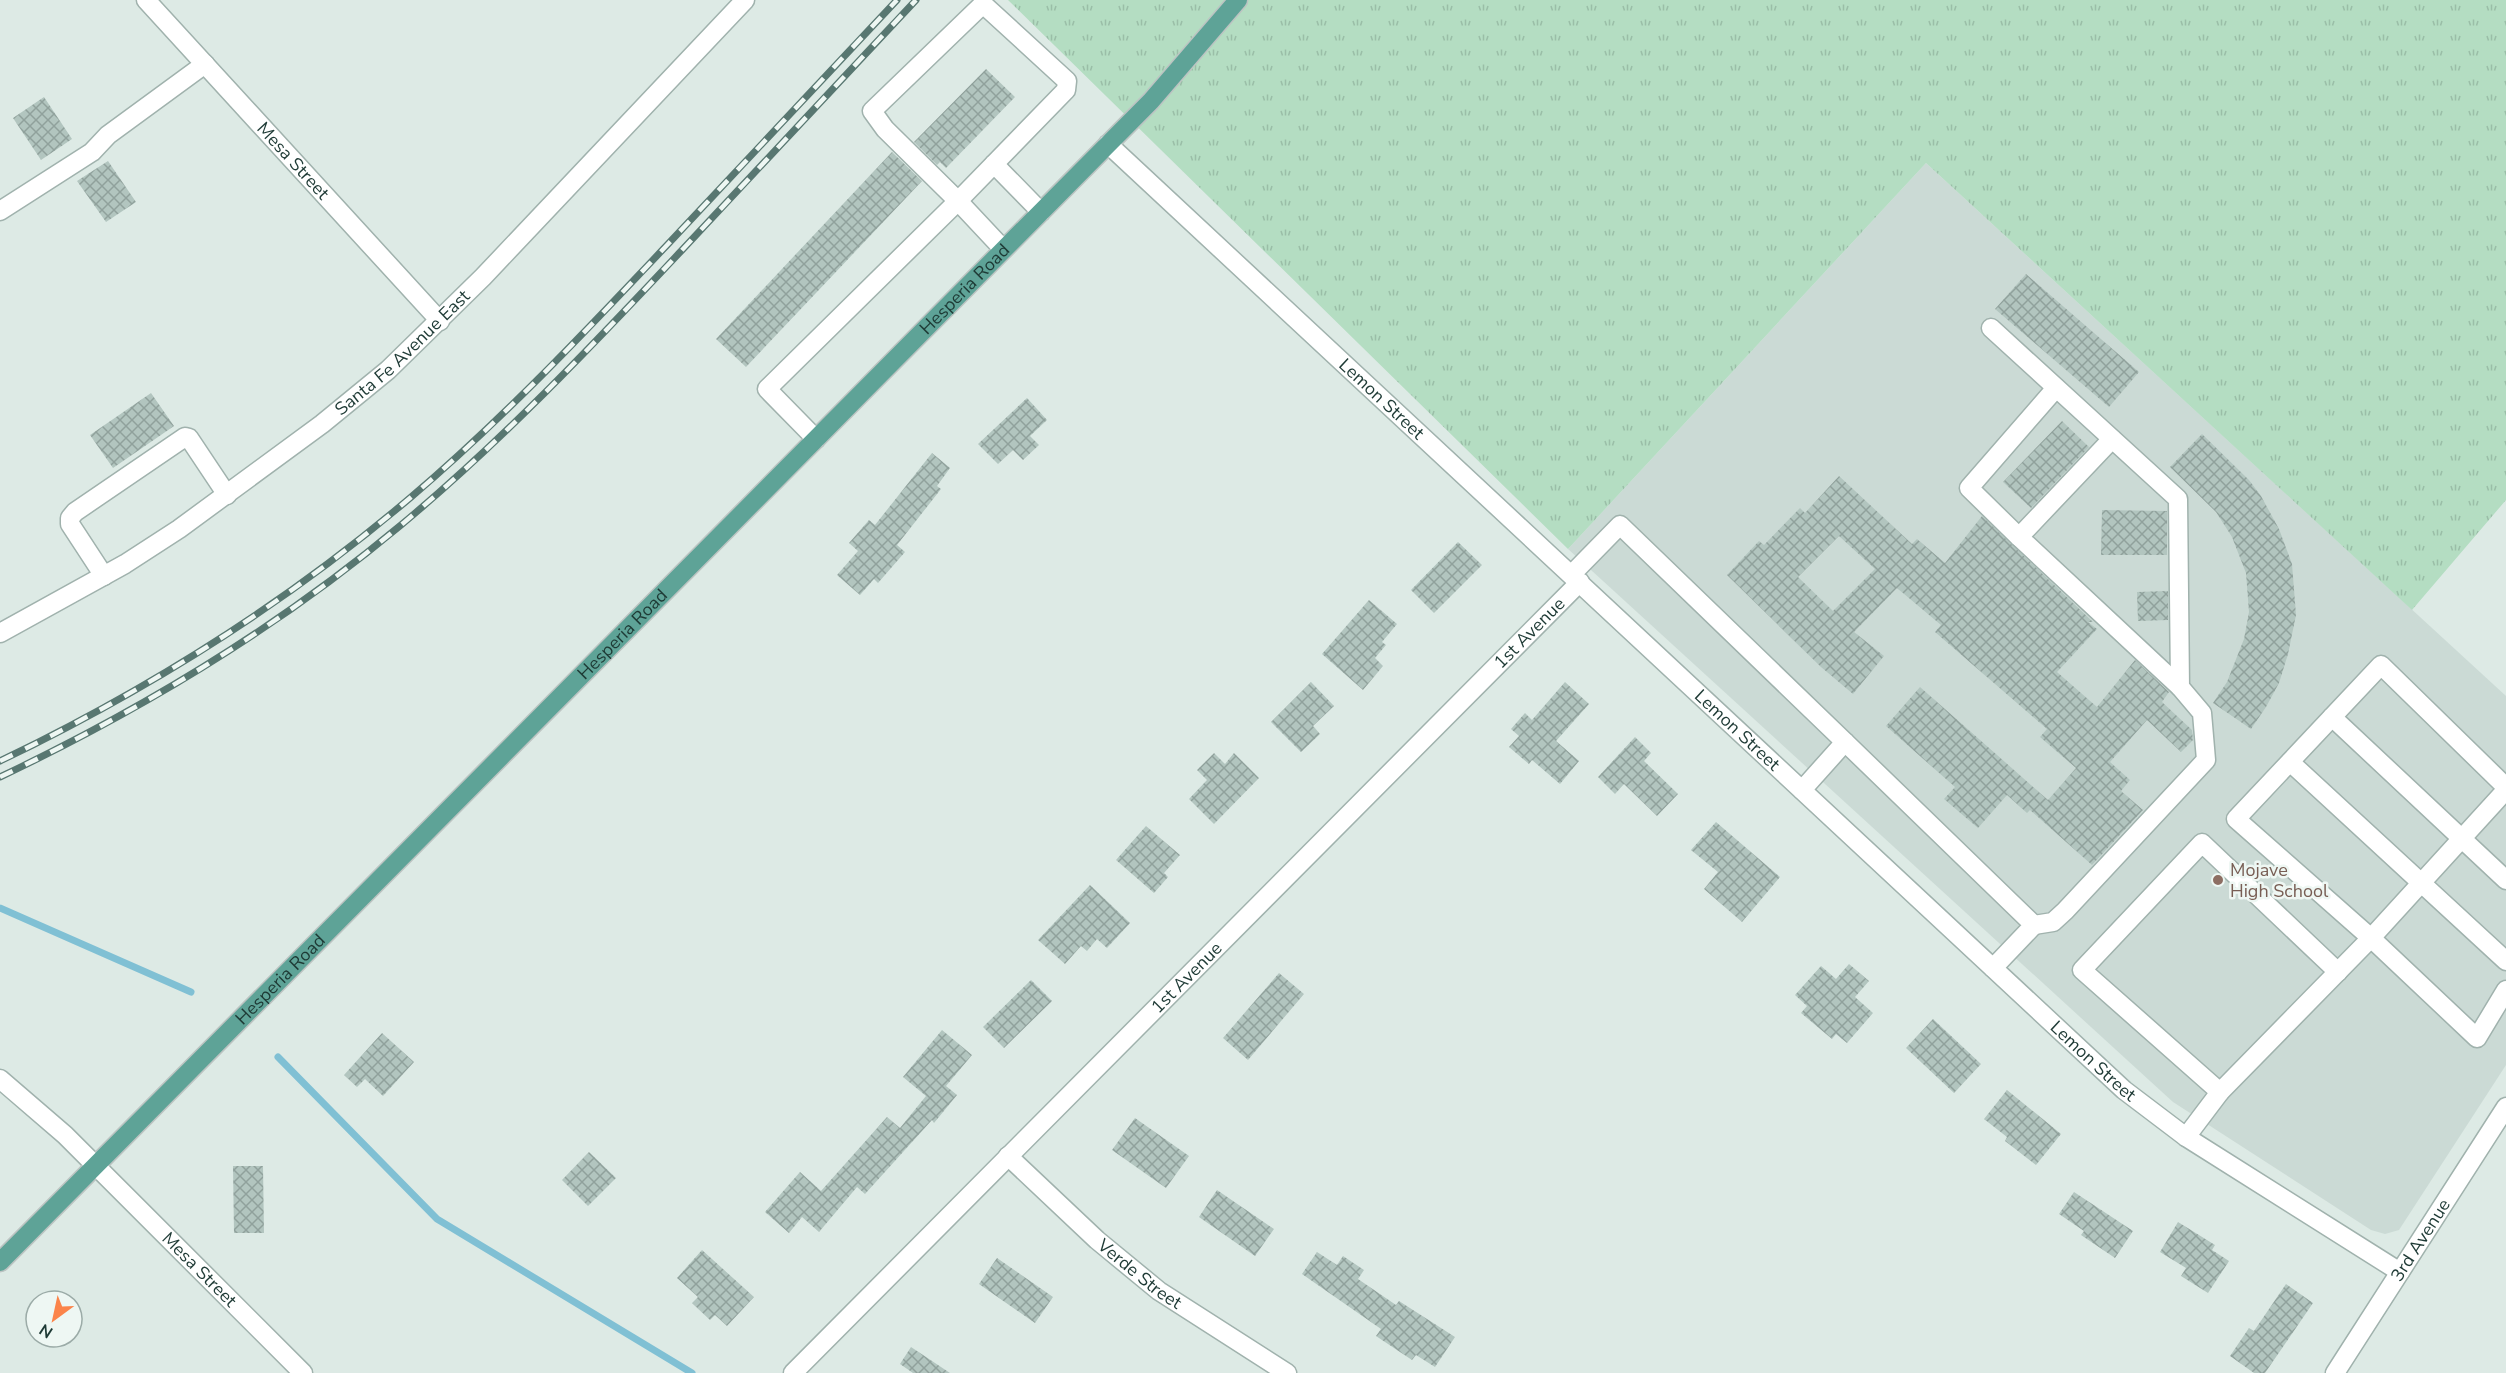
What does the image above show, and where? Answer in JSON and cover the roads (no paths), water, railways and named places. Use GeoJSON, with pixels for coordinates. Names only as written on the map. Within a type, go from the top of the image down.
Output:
{"type":"FeatureCollection","features":[{"type":"Feature","properties":{"kind":"main road","name":"Hesperia Road"},"geometry":{"type":"LineString","coordinates":[[0,1262],[1108,144],[1175,75],[1238,0]]}},
{"type":"Feature","properties":{"kind":"street","name":"Mesa Street"},"geometry":{"type":"LineString","coordinates":[[146,0],[440,321]]}},
{"type":"Feature","properties":{"kind":"street","name":"Santa Fe Avenue East"},"geometry":{"type":"LineString","coordinates":[[0,633],[104,576],[179,529],[357,397],[440,321],[746,0]]}},
{"type":"Feature","properties":{"kind":"street"},"geometry":{"type":"LineString","coordinates":[[816,439],[767,389],[958,201],[994,165],[1066,90],[1067,81],[983,4],[872,111],[885,129],[958,201],[1003,249]]}},
{"type":"Feature","properties":{"kind":"street"},"geometry":{"type":"LineString","coordinates":[[0,212],[92,152],[108,135],[205,64]]}},
{"type":"Feature","properties":{"kind":"street","name":"Lemon Street"},"geometry":{"type":"LineString","coordinates":[[1108,144],[2124,1090],[2186,1137],[2400,1272]]}},
{"type":"Feature","properties":{"kind":"street"},"geometry":{"type":"LineString","coordinates":[[994,165],[1041,212]]}},
{"type":"Feature","properties":{"kind":"street"},"geometry":{"type":"LineString","coordinates":[[1991,328],[2178,499],[2180,687]]}},
{"type":"Feature","properties":{"kind":"street"},"geometry":{"type":"LineString","coordinates":[[1993,968],[2034,925],[2053,922],[2065,911],[2206,759],[2202,713],[2180,687],[1969,488],[2056,388]]}},
{"type":"Feature","properties":{"kind":"street"},"geometry":{"type":"LineString","coordinates":[[104,576],[70,524],[70,518],[75,512],[184,437],[189,438],[227,495]]}},
{"type":"Feature","properties":{"kind":"street"},"geometry":{"type":"LineString","coordinates":[[2019,537],[2112,439]]}},
{"type":"Feature","properties":{"kind":"street","name":"1st Avenue"},"geometry":{"type":"LineString","coordinates":[[793,1373],[1576,578],[1620,525],[1845,742]]}},
{"type":"Feature","properties":{"kind":"street"},"geometry":{"type":"LineString","coordinates":[[2186,1137],[2220,1092],[2371,938],[2506,788],[2381,665],[2236,819],[2371,938],[2477,1038],[2506,990]]}},
{"type":"Feature","properties":{"kind":"street"},"geometry":{"type":"LineString","coordinates":[[2332,717],[2506,880]]}},
{"type":"Feature","properties":{"kind":"street"},"geometry":{"type":"LineString","coordinates":[[1802,790],[1845,742],[2034,925]]}},
{"type":"Feature","properties":{"kind":"street"},"geometry":{"type":"LineString","coordinates":[[2290,762],[2506,962]]}},
{"type":"Feature","properties":{"kind":"street"},"geometry":{"type":"LineString","coordinates":[[2220,1092],[2082,970],[2202,843],[2338,972]]}},
{"type":"Feature","properties":{"kind":"street","name":"Mesa Street"},"geometry":{"type":"LineString","coordinates":[[0,1079],[65,1135],[303,1373]]}},
{"type":"Feature","properties":{"kind":"street","name":"3rd Avenue"},"geometry":{"type":"LineString","coordinates":[[2335,1373],[2506,1107]]}},
{"type":"Feature","properties":{"kind":"street","name":"Verde Street"},"geometry":{"type":"LineString","coordinates":[[1008,1156],[1097,1240],[1159,1291],[1287,1373]]}},
{"type":"Feature","properties":{"kind":"waterway"},"geometry":{"type":"LineString","coordinates":[[0,908],[191,992]]}},
{"type":"Feature","properties":{"kind":"waterway"},"geometry":{"type":"LineString","coordinates":[[278,1057],[437,1219],[692,1373]]}},
{"type":"Feature","properties":{"kind":"railway"},"geometry":{"type":"LineString","coordinates":[[0,761],[109,705],[214,643],[314,574],[410,498],[478,438],[575,342],[897,0]]}},
{"type":"Feature","properties":{"kind":"railway"},"geometry":{"type":"LineString","coordinates":[[0,777],[106,723],[208,664],[307,598],[401,525],[475,460],[581,356],[916,0]]}},
{"type":"Feature","properties":{"kind":"place","name":"Mojave High School"},"geometry":{"type":"Point","coordinates":[2218,880]}}]}
